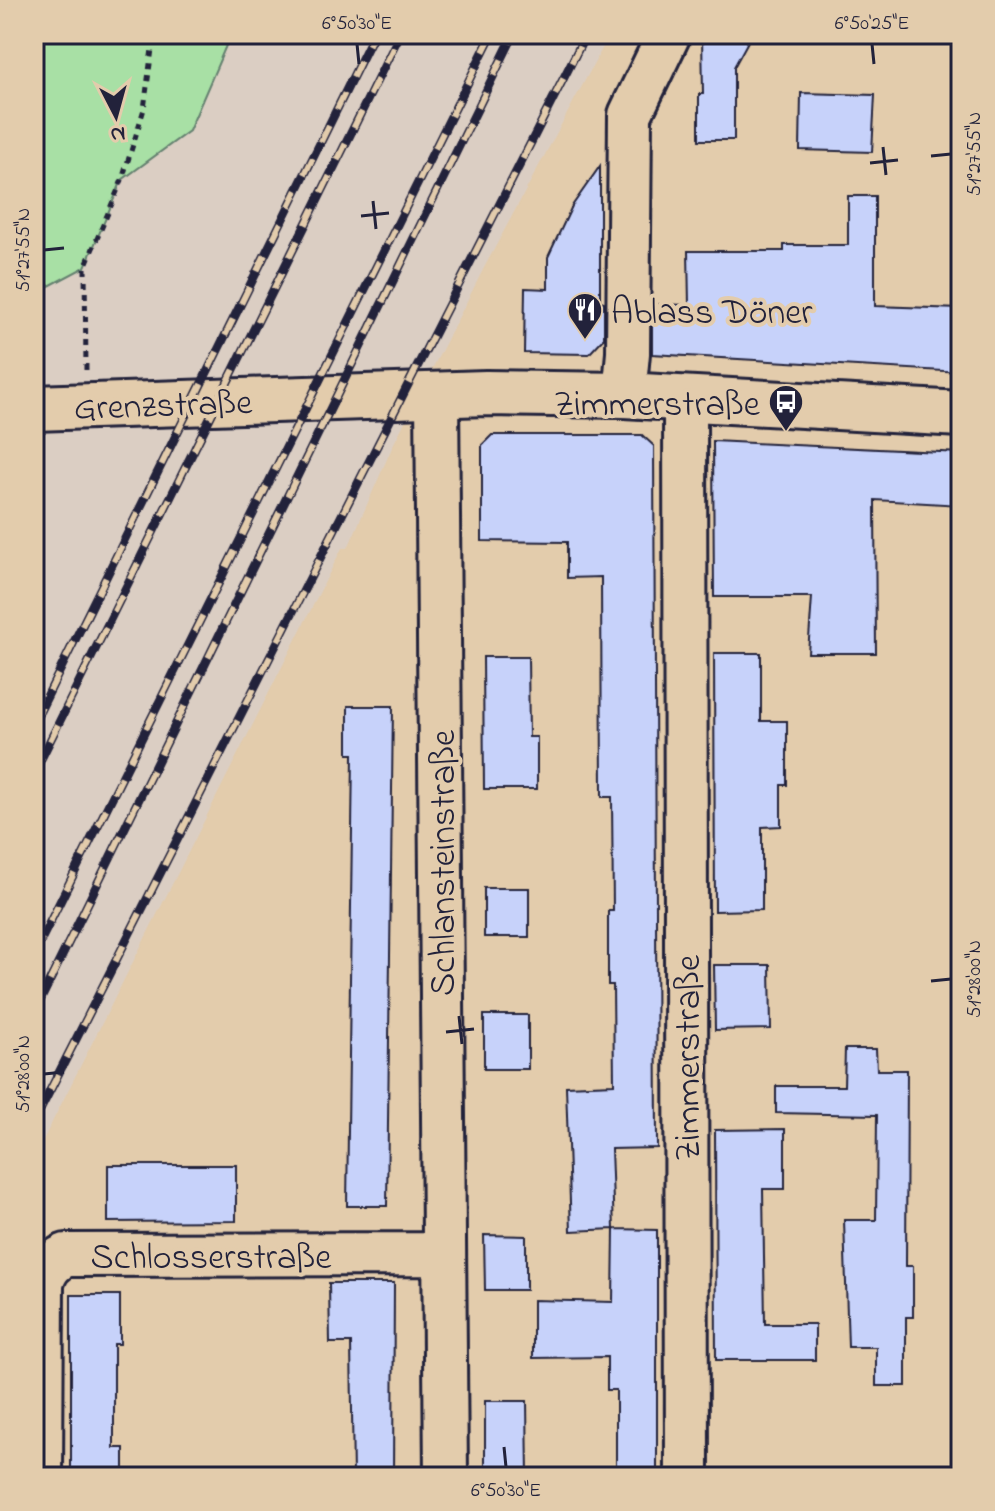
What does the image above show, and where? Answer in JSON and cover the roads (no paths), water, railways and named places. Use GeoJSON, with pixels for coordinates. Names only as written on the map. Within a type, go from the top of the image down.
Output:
{"type":"FeatureCollection","features":[{"type":"Feature","properties":{"kind":"street"},"geometry":{"type":"LineString","coordinates":[[624,395],[628,353],[630,115],[669,34]]}},
{"type":"Feature","properties":{"kind":"street","name":"Grenzstraße"},"geometry":{"type":"LineString","coordinates":[[34,408],[437,394],[624,395],[961,414]]}},
{"type":"Feature","properties":{"kind":"street","name":"Schlansteinstraße"},"geometry":{"type":"LineString","coordinates":[[437,394],[446,1477]]}},
{"type":"Feature","properties":{"kind":"street","name":"Zimmerstraße"},"geometry":{"type":"LineString","coordinates":[[685,398],[687,1477]]}},
{"type":"Feature","properties":{"kind":"street","name":"Schlosserstraße"},"geometry":{"type":"LineString","coordinates":[[41,1477],[42,1284],[45,1272],[56,1260],[66,1255],[444,1254]]}},
{"type":"Feature","properties":{"kind":"railway"},"geometry":{"type":"LineString","coordinates":[[34,723],[374,34]]}},
{"type":"Feature","properties":{"kind":"railway"},"geometry":{"type":"LineString","coordinates":[[34,773],[400,34]]}},
{"type":"Feature","properties":{"kind":"railway"},"geometry":{"type":"LineString","coordinates":[[34,954],[492,34]]}},
{"type":"Feature","properties":{"kind":"railway"},"geometry":{"type":"LineString","coordinates":[[34,1013],[514,34]]}},
{"type":"Feature","properties":{"kind":"railway"},"geometry":{"type":"LineString","coordinates":[[34,1122],[586,34]]}},
{"type":"Feature","properties":{"kind":"place","name":"Ablass Döner"},"geometry":{"type":"Point","coordinates":[585,341]}},
{"type":"Feature","properties":{"kind":"place","name":"Zimmerstraße"},"geometry":{"type":"Point","coordinates":[786,433]}}]}
